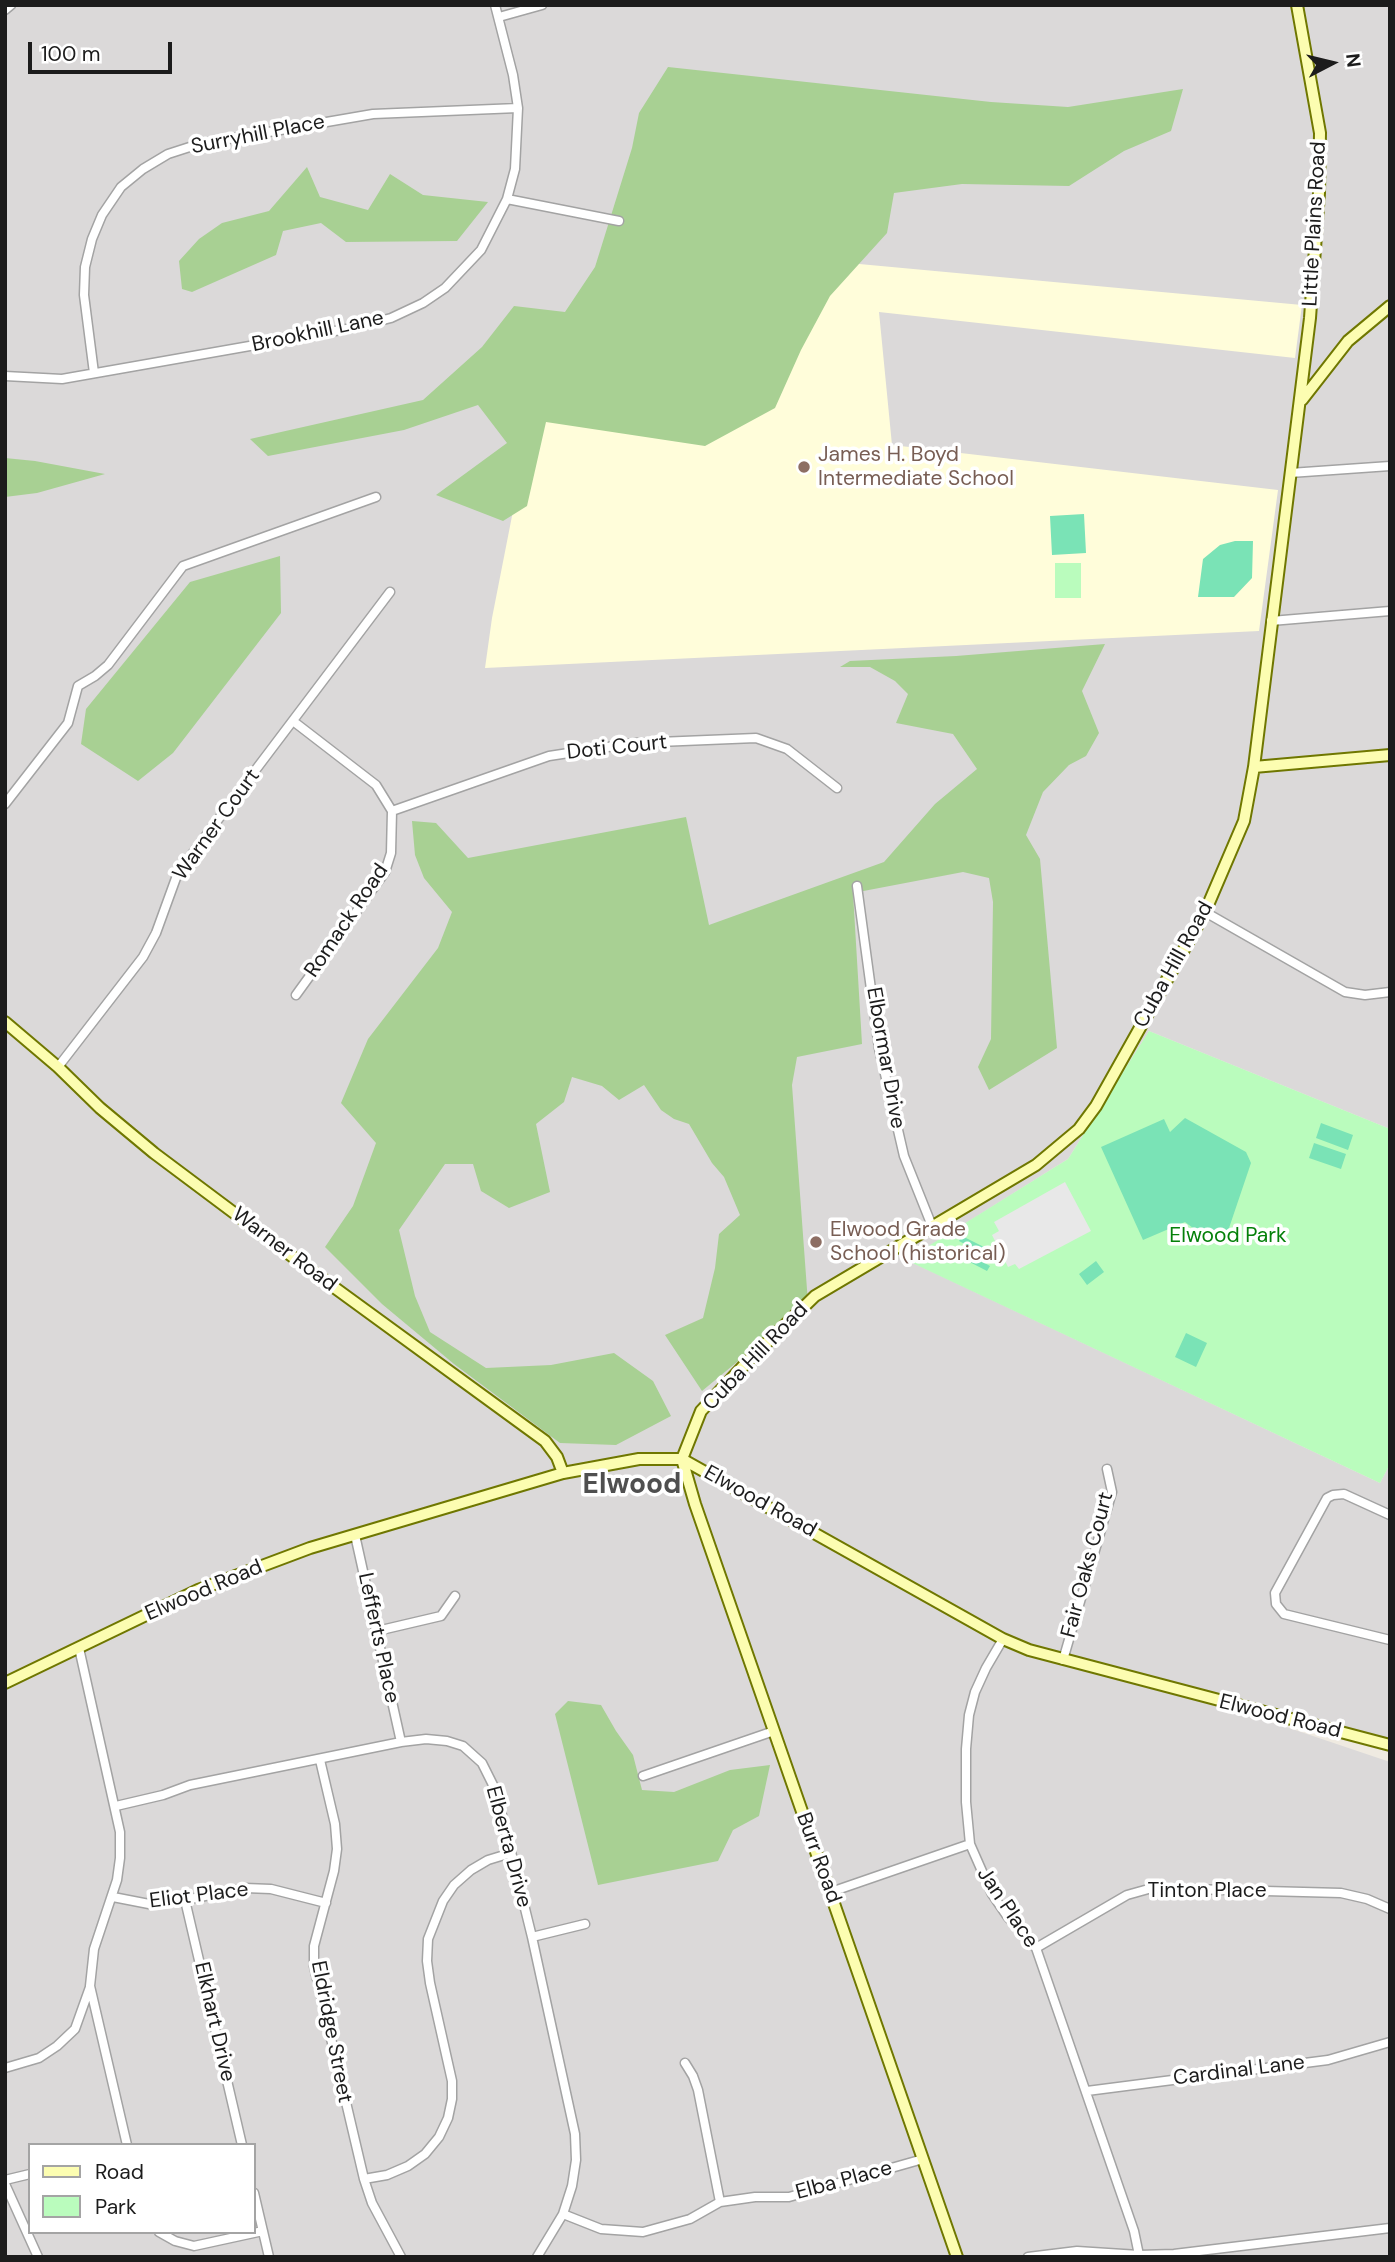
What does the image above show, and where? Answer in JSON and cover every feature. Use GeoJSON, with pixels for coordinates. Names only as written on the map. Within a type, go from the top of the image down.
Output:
{"type":"FeatureCollection","features":[{"type":"Feature","properties":{"kind":"main road","name":"Little Plains Road"},"geometry":{"type":"LineString","coordinates":[[1297,5],[1321,133],[1315,255],[1300,402]]}},
{"type":"Feature","properties":{"kind":"main road"},"geometry":{"type":"LineString","coordinates":[[1300,402],[1348,341],[1390,306]]}},
{"type":"Feature","properties":{"kind":"main road","name":"Cuba Hill Road"},"geometry":{"type":"LineString","coordinates":[[682,1459],[702,1411],[815,1296],[1036,1165],[1079,1129],[1096,1106],[1205,912],[1244,821],[1254,767],[1270,621],[1300,402]]}},
{"type":"Feature","properties":{"kind":"main road"},"geometry":{"type":"LineString","coordinates":[[1254,767],[1390,755]]}},
{"type":"Feature","properties":{"kind":"main road","name":"Warner Road"},"geometry":{"type":"LineString","coordinates":[[5,1021],[100,1108],[154,1153],[545,1441],[557,1457],[563,1473]]}},
{"type":"Feature","properties":{"kind":"main road","name":"Elwood Road"},"geometry":{"type":"LineString","coordinates":[[5,1682],[223,1580],[310,1548],[563,1473],[639,1459],[682,1459],[1003,1639],[1029,1650],[1390,1745]]}},
{"type":"Feature","properties":{"kind":"main road","name":"Burr Road"},"geometry":{"type":"LineString","coordinates":[[682,1459],[695,1504],[957,2257]]}},
{"type":"Feature","properties":{"kind":"street"},"geometry":{"type":"LineString","coordinates":[[5,10],[11,5]]}},
{"type":"Feature","properties":{"kind":"street","name":"Brookhill Lane"},"geometry":{"type":"LineString","coordinates":[[5,376],[62,379],[272,343],[391,318],[423,303],[445,288],[481,250],[507,199],[515,169],[518,108],[513,75],[495,5]]}},
{"type":"Feature","properties":{"kind":"street"},"geometry":{"type":"LineString","coordinates":[[499,17],[542,5]]}},
{"type":"Feature","properties":{"kind":"street","name":"Surryhill Place"},"geometry":{"type":"LineString","coordinates":[[94,373],[84,295],[85,267],[102,215],[121,187],[143,169],[167,155],[199,144],[373,114],[518,108]]}},
{"type":"Feature","properties":{"kind":"street"},"geometry":{"type":"LineString","coordinates":[[507,199],[619,221]]}},
{"type":"Feature","properties":{"kind":"street"},"geometry":{"type":"LineString","coordinates":[[1290,473],[1390,466]]}},
{"type":"Feature","properties":{"kind":"street"},"geometry":{"type":"LineString","coordinates":[[5,804],[68,723],[78,686],[108,665],[183,566],[376,497]]}},
{"type":"Feature","properties":{"kind":"street","name":"Warner Court"},"geometry":{"type":"LineString","coordinates":[[58,1067],[143,957],[156,933],[176,878],[186,862],[390,592]]}},
{"type":"Feature","properties":{"kind":"street"},"geometry":{"type":"LineString","coordinates":[[1270,621],[1390,611]]}},
{"type":"Feature","properties":{"kind":"street"},"geometry":{"type":"LineString","coordinates":[[293,721],[376,786],[392,811]]}},
{"type":"Feature","properties":{"kind":"street","name":"Doti Court"},"geometry":{"type":"LineString","coordinates":[[392,811],[549,756],[634,743],[755,738],[787,749],[837,788]]}},
{"type":"Feature","properties":{"kind":"street","name":"Romack Road"},"geometry":{"type":"LineString","coordinates":[[296,995],[385,872],[391,853],[392,811]]}},
{"type":"Feature","properties":{"kind":"street","name":"Elbormar Drive"},"geometry":{"type":"LineString","coordinates":[[857,886],[879,1048],[904,1156],[932,1226]]}},
{"type":"Feature","properties":{"kind":"street"},"geometry":{"type":"LineString","coordinates":[[1205,912],[1345,992],[1365,995],[1390,992]]}},
{"type":"Feature","properties":{"kind":"street","name":"Fair Oaks Court"},"geometry":{"type":"LineString","coordinates":[[1063,1660],[1112,1492],[1107,1469]]}},
{"type":"Feature","properties":{"kind":"street"},"geometry":{"type":"LineString","coordinates":[[1390,1515],[1344,1493],[1326,1498],[1275,1593],[1276,1604],[1284,1615],[1390,1640]]}},
{"type":"Feature","properties":{"kind":"street","name":"Lefferts Place"},"geometry":{"type":"LineString","coordinates":[[355,1535],[401,1742]]}},
{"type":"Feature","properties":{"kind":"street"},"geometry":{"type":"LineString","coordinates":[[377,1632],[441,1616],[455,1596]]}},
{"type":"Feature","properties":{"kind":"street","name":"Jan Place"},"geometry":{"type":"LineString","coordinates":[[1003,1639],[975,1692],[969,1715],[966,1802],[970,1844],[992,1894],[1007,1916],[1036,1948],[1134,2231],[1139,2255]]}},
{"type":"Feature","properties":{"kind":"street"},"geometry":{"type":"LineString","coordinates":[[5,2068],[39,2058],[75,2029],[90,1986],[94,1949],[113,1897],[120,1858],[116,1806],[79,1648]]}},
{"type":"Feature","properties":{"kind":"street"},"geometry":{"type":"LineString","coordinates":[[643,1776],[774,1731]]}},
{"type":"Feature","properties":{"kind":"street","name":"Elberta Drive"},"geometry":{"type":"LineString","coordinates":[[116,1806],[163,1795],[190,1785],[426,1739],[463,1746],[482,1763],[496,1791],[532,1937],[575,2134],[576,2160],[572,2186],[563,2214],[537,2257]]}},
{"type":"Feature","properties":{"kind":"street","name":"Eldridge Street"},"geometry":{"type":"LineString","coordinates":[[320,1760],[335,1824],[337,1849],[314,1946],[314,1966],[364,2179],[372,2203],[401,2257]]}},
{"type":"Feature","properties":{"kind":"street"},"geometry":{"type":"LineString","coordinates":[[831,1892],[970,1844]]}},
{"type":"Feature","properties":{"kind":"street"},"geometry":{"type":"LineString","coordinates":[[364,2179],[387,2175],[408,2166],[425,2154],[439,2137],[448,2118],[452,2081],[430,1983],[428,1939],[443,1901],[454,1885],[488,1860],[511,1853]]}},
{"type":"Feature","properties":{"kind":"street","name":"Eliot Place"},"geometry":{"type":"LineString","coordinates":[[113,1897],[149,1905],[246,1888],[271,1889],[326,1903]]}},
{"type":"Feature","properties":{"kind":"street","name":"Tinton Place"},"geometry":{"type":"LineString","coordinates":[[1036,1948],[1127,1895],[1152,1888],[1341,1893],[1367,1899],[1390,1909]]}},
{"type":"Feature","properties":{"kind":"street","name":"Elkhart Drive"},"geometry":{"type":"LineString","coordinates":[[185,1900],[243,2143]]}},
{"type":"Feature","properties":{"kind":"street"},"geometry":{"type":"LineString","coordinates":[[532,1937],[585,1924]]}},
{"type":"Feature","properties":{"kind":"street"},"geometry":{"type":"LineString","coordinates":[[90,1986],[127,2143]]}},
{"type":"Feature","properties":{"kind":"street","name":"Cardinal Lane"},"geometry":{"type":"LineString","coordinates":[[1087,2091],[1328,2060],[1390,2042]]}},
{"type":"Feature","properties":{"kind":"street"},"geometry":{"type":"LineString","coordinates":[[685,2063],[698,2090],[720,2202]]}},
{"type":"Feature","properties":{"kind":"street","name":"Elba Place"},"geometry":{"type":"LineString","coordinates":[[563,2214],[601,2229],[643,2232],[690,2219],[720,2202],[755,2197],[789,2197],[923,2159]]}},
{"type":"Feature","properties":{"kind":"street"},"geometry":{"type":"LineString","coordinates":[[28,2175],[5,2182],[38,2257]]}},
{"type":"Feature","properties":{"kind":"street"},"geometry":{"type":"LineString","coordinates":[[256,2201],[269,2257]]}},
{"type":"Feature","properties":{"kind":"street"},"geometry":{"type":"LineString","coordinates":[[1028,2257],[1077,2251],[1174,2254],[1390,2228]]}},
{"type":"Feature","properties":{"kind":"street"},"geometry":{"type":"LineString","coordinates":[[256,2233],[263,2231]]}},
{"type":"Feature","properties":{"kind":"street"},"geometry":{"type":"LineString","coordinates":[[163,2234],[175,2241],[194,2246],[249,2234]]}},
{"type":"Feature","properties":{"kind":"shaded area"},"geometry":{"type":"Polygon","coordinates":[[[5,5],[1390,5],[1390,1129],[1149,1031],[1068,1159],[907,1260],[1380,1483],[1390,1464],[1390,1745],[1209,1701],[1390,1762],[1390,2257],[5,2257],[5,5]]]}},
{"type":"Feature","properties":{"kind":"shaded area","name":"James H. Boyd Intermediate School"},"geometry":{"type":"Polygon","coordinates":[[[611,241],[1302,305],[1295,358],[879,312],[892,445],[1278,490],[1259,631],[485,668],[512,516],[539,406],[611,241]]]}},
{"type":"Feature","properties":{"kind":"shaded area"},"geometry":{"type":"Polygon","coordinates":[[[1065,1182],[1091,1231],[1019,1269],[1015,1264],[1008,1267],[992,1235],[999,1231],[994,1222],[1065,1182]]]}},
{"type":"Feature","properties":{"kind":"green space"},"geometry":{"type":"Polygon","coordinates":[[[668,67],[991,102],[1068,107],[1183,89],[1171,131],[1124,151],[1069,186],[962,184],[894,193],[887,233],[830,296],[801,350],[775,408],[705,446],[546,422],[527,506],[503,521],[436,495],[507,443],[478,405],[404,430],[268,456],[250,439],[423,400],[482,347],[514,306],[565,312],[595,267],[632,148],[639,113],[668,67]]]}},
{"type":"Feature","properties":{"kind":"green space"},"geometry":{"type":"Polygon","coordinates":[[[307,167],[320,197],[368,210],[390,174],[423,195],[488,202],[457,241],[346,242],[321,223],[283,231],[276,255],[192,292],[182,289],[179,261],[199,239],[222,223],[269,211],[307,167]]]}},
{"type":"Feature","properties":{"kind":"green space"},"geometry":{"type":"Polygon","coordinates":[[[5,458],[105,474],[37,493],[5,497],[5,458]]]}},
{"type":"Feature","properties":{"kind":"green space"},"geometry":{"type":"Polygon","coordinates":[[[1084,514],[1086,553],[1052,555],[1050,516],[1084,514]]]}},
{"type":"Feature","properties":{"kind":"green space"},"geometry":{"type":"Polygon","coordinates":[[[1235,541],[1253,541],[1252,578],[1234,597],[1198,597],[1203,559],[1220,545],[1235,541]]]}},
{"type":"Feature","properties":{"kind":"green space"},"geometry":{"type":"Polygon","coordinates":[[[280,556],[281,613],[173,753],[138,781],[81,744],[86,709],[190,582],[280,556]]]}},
{"type":"Feature","properties":{"kind":"green space"},"geometry":{"type":"Polygon","coordinates":[[[1055,563],[1081,563],[1081,598],[1055,598],[1055,563]]]}},
{"type":"Feature","properties":{"kind":"green space"},"geometry":{"type":"Polygon","coordinates":[[[1105,644],[1082,691],[1099,733],[1086,756],[1069,765],[1043,792],[1026,835],[1040,859],[1057,1048],[989,1090],[978,1067],[991,1039],[993,902],[989,878],[963,872],[853,893],[862,1044],[797,1057],[792,1085],[808,1303],[702,1391],[665,1335],[703,1318],[715,1268],[719,1234],[740,1215],[724,1177],[712,1163],[689,1124],[674,1119],[661,1110],[644,1085],[619,1100],[602,1086],[572,1077],[564,1102],[536,1124],[550,1192],[509,1208],[481,1191],[473,1164],[445,1164],[399,1230],[415,1296],[430,1332],[486,1368],[551,1365],[614,1353],[653,1381],[671,1416],[616,1445],[560,1443],[454,1364],[382,1304],[325,1247],[353,1206],[376,1143],[341,1103],[368,1039],[438,948],[452,912],[424,878],[415,855],[412,821],[436,823],[468,858],[686,817],[709,925],[884,862],[935,804],[977,769],[953,734],[896,723],[908,694],[895,681],[870,667],[840,667],[850,661],[1105,644]]]}},
{"type":"Feature","properties":{"kind":"green space","name":"Elwood Park"},"geometry":{"type":"Polygon","coordinates":[[[1149,1031],[1390,1129],[1390,1464],[1380,1483],[906,1260],[1068,1159],[1149,1031]]]}},
{"type":"Feature","properties":{"kind":"green space"},"geometry":{"type":"Polygon","coordinates":[[[1185,1118],[1246,1152],[1251,1163],[1228,1231],[1205,1237],[1185,1222],[1143,1240],[1101,1147],[1164,1119],[1170,1132],[1185,1118]]]}},
{"type":"Feature","properties":{"kind":"green space"},"geometry":{"type":"Polygon","coordinates":[[[1321,1123],[1353,1135],[1348,1150],[1316,1138],[1321,1123]]]}},
{"type":"Feature","properties":{"kind":"green space"},"geometry":{"type":"Polygon","coordinates":[[[1314,1143],[1346,1154],[1341,1169],[1309,1158],[1314,1143]]]}},
{"type":"Feature","properties":{"kind":"green space"},"geometry":{"type":"Polygon","coordinates":[[[962,1236],[992,1251],[989,1257],[959,1241],[962,1236]]]}},
{"type":"Feature","properties":{"kind":"green space"},"geometry":{"type":"Polygon","coordinates":[[[961,1250],[990,1266],[987,1271],[958,1256],[961,1250]]]}},
{"type":"Feature","properties":{"kind":"green space"},"geometry":{"type":"Polygon","coordinates":[[[1096,1261],[1104,1272],[1087,1285],[1079,1274],[1096,1261]]]}},
{"type":"Feature","properties":{"kind":"green space"},"geometry":{"type":"Polygon","coordinates":[[[1186,1333],[1207,1343],[1196,1367],[1175,1357],[1186,1333]]]}},
{"type":"Feature","properties":{"kind":"green space"},"geometry":{"type":"Polygon","coordinates":[[[568,1701],[601,1705],[633,1755],[642,1790],[674,1792],[730,1770],[770,1765],[759,1816],[733,1830],[718,1861],[598,1885],[555,1714],[568,1701]]]}},
{"type":"Feature","properties":{"kind":"place","name":"James H. Boyd Intermediate School"},"geometry":{"type":"Point","coordinates":[804,467]}},
{"type":"Feature","properties":{"kind":"place","name":"Elwood Grade School (historical)"},"geometry":{"type":"Point","coordinates":[816,1242]}},
{"type":"Feature","properties":{"kind":"district","name":"Elwood"},"geometry":{"type":"Point","coordinates":[632,1486]}}]}
